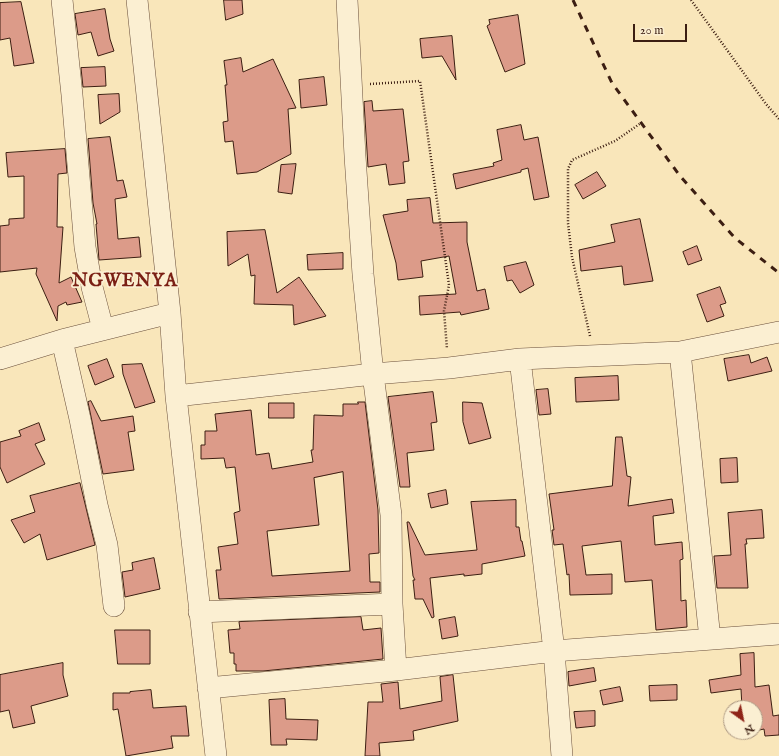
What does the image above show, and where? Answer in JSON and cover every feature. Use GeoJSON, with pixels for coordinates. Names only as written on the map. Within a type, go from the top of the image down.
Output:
{"type":"FeatureCollection","features":[{"type":"Feature","properties":{"kind":"street"},"geometry":{"type":"LineString","coordinates":[[62,0],[85,247],[92,287],[103,329]]}},
{"type":"Feature","properties":{"kind":"street"},"geometry":{"type":"LineString","coordinates":[[137,0],[170,313],[176,396],[216,756]]}},
{"type":"Feature","properties":{"kind":"street"},"geometry":{"type":"LineString","coordinates":[[347,0],[363,274],[391,516],[392,604],[396,670]]}},
{"type":"Feature","properties":{"kind":"street"},"geometry":{"type":"LineString","coordinates":[[0,359],[62,340],[170,313]]}},
{"type":"Feature","properties":{"kind":"street"},"geometry":{"type":"LineString","coordinates":[[176,396],[374,374],[449,368],[520,359],[680,352],[779,332]]}},
{"type":"Feature","properties":{"kind":"street"},"geometry":{"type":"LineString","coordinates":[[62,340],[107,545],[114,606]]}},
{"type":"Feature","properties":{"kind":"street"},"geometry":{"type":"LineString","coordinates":[[680,352],[710,639]]}},
{"type":"Feature","properties":{"kind":"street"},"geometry":{"type":"LineString","coordinates":[[520,359],[554,651],[562,756]]}},
{"type":"Feature","properties":{"kind":"street"},"geometry":{"type":"LineString","coordinates":[[199,612],[392,604]]}},
{"type":"Feature","properties":{"kind":"street"},"geometry":{"type":"LineString","coordinates":[[208,688],[396,670],[554,651],[779,634]]}},
{"type":"Feature","properties":{"kind":"path"},"geometry":{"type":"LineString","coordinates":[[692,0],[766,104],[779,119]]}},
{"type":"Feature","properties":{"kind":"path"},"geometry":{"type":"LineString","coordinates":[[351,85],[420,81],[449,285],[444,311],[449,368]]}},
{"type":"Feature","properties":{"kind":"path"},"geometry":{"type":"LineString","coordinates":[[594,356],[572,257],[568,223],[568,169],[572,160],[615,141],[641,123]]}},
{"type":"Feature","properties":{"kind":"building"},"geometry":{"type":"Polygon","coordinates":[[[224,0],[242,0],[243,14],[226,20],[224,0]]]}},
{"type":"Feature","properties":{"kind":"building"},"geometry":{"type":"Polygon","coordinates":[[[21,2],[34,63],[14,66],[10,38],[0,40],[0,3],[21,2]]]}},
{"type":"Feature","properties":{"kind":"building"},"geometry":{"type":"Polygon","coordinates":[[[105,9],[110,39],[114,51],[98,56],[91,32],[78,35],[75,14],[105,9]]]}},
{"type":"Feature","properties":{"kind":"building"},"geometry":{"type":"Polygon","coordinates":[[[518,15],[525,64],[505,72],[487,26],[490,24],[489,20],[518,15]]]}},
{"type":"Feature","properties":{"kind":"building"},"geometry":{"type":"Polygon","coordinates":[[[452,36],[456,80],[442,56],[422,58],[420,39],[452,36]]]}},
{"type":"Feature","properties":{"kind":"building"},"geometry":{"type":"Polygon","coordinates":[[[241,58],[243,72],[273,59],[296,108],[288,109],[291,154],[257,172],[237,174],[233,141],[225,142],[223,122],[228,121],[225,85],[227,85],[224,61],[241,58]]]}},
{"type":"Feature","properties":{"kind":"building"},"geometry":{"type":"Polygon","coordinates":[[[105,67],[106,86],[83,87],[81,68],[105,67]]]}},
{"type":"Feature","properties":{"kind":"building"},"geometry":{"type":"Polygon","coordinates":[[[324,77],[327,105],[301,108],[299,80],[324,77]]]}},
{"type":"Feature","properties":{"kind":"building"},"geometry":{"type":"Polygon","coordinates":[[[119,94],[120,112],[100,124],[98,95],[119,94]]]}},
{"type":"Feature","properties":{"kind":"building"},"geometry":{"type":"Polygon","coordinates":[[[372,101],[373,111],[403,109],[409,161],[403,162],[405,183],[389,185],[386,164],[368,167],[364,102],[372,101]]]}},
{"type":"Feature","properties":{"kind":"building"},"geometry":{"type":"Polygon","coordinates":[[[521,125],[524,140],[538,137],[549,197],[534,200],[528,168],[521,170],[521,172],[456,189],[453,174],[494,166],[493,163],[502,160],[497,130],[521,125]]]}},
{"type":"Feature","properties":{"kind":"building"},"geometry":{"type":"Polygon","coordinates":[[[110,137],[117,181],[123,180],[127,197],[115,199],[118,239],[139,237],[141,257],[99,260],[97,224],[93,203],[88,139],[110,137]]]}},
{"type":"Feature","properties":{"kind":"building"},"geometry":{"type":"Polygon","coordinates":[[[65,149],[67,173],[58,174],[57,227],[63,227],[59,283],[71,277],[82,302],[67,305],[66,302],[58,306],[57,321],[36,274],[37,268],[0,272],[0,226],[9,225],[9,219],[24,218],[24,176],[8,177],[6,153],[65,149]]]}},
{"type":"Feature","properties":{"kind":"building"},"geometry":{"type":"Polygon","coordinates":[[[296,164],[292,194],[278,192],[281,165],[296,164]]]}},
{"type":"Feature","properties":{"kind":"building"},"geometry":{"type":"Polygon","coordinates":[[[597,172],[606,186],[583,199],[575,185],[597,172]]]}},
{"type":"Feature","properties":{"kind":"building"},"geometry":{"type":"Polygon","coordinates":[[[430,198],[433,223],[467,222],[467,242],[477,291],[485,289],[489,309],[461,315],[460,312],[420,315],[419,296],[456,294],[449,256],[421,261],[423,277],[398,280],[396,263],[383,215],[408,211],[407,200],[430,198]]]}},
{"type":"Feature","properties":{"kind":"building"},"geometry":{"type":"Polygon","coordinates":[[[640,219],[653,281],[624,285],[622,266],[581,271],[579,250],[615,242],[611,225],[640,219]]]}},
{"type":"Feature","properties":{"kind":"building"},"geometry":{"type":"Polygon","coordinates":[[[265,230],[277,293],[299,277],[326,316],[294,325],[293,305],[254,304],[255,275],[251,276],[248,254],[228,266],[227,232],[265,230]]]}},
{"type":"Feature","properties":{"kind":"building"},"geometry":{"type":"Polygon","coordinates":[[[697,246],[702,260],[688,265],[683,252],[697,246]]]}},
{"type":"Feature","properties":{"kind":"building"},"geometry":{"type":"Polygon","coordinates":[[[343,253],[343,269],[308,270],[307,255],[343,253]]]}},
{"type":"Feature","properties":{"kind":"building"},"geometry":{"type":"Polygon","coordinates":[[[526,262],[534,285],[520,293],[512,280],[507,281],[504,267],[526,262]]]}},
{"type":"Feature","properties":{"kind":"building"},"geometry":{"type":"Polygon","coordinates":[[[720,287],[726,303],[720,305],[724,316],[707,322],[697,295],[720,287]]]}},
{"type":"Feature","properties":{"kind":"building"},"geometry":{"type":"Polygon","coordinates":[[[749,355],[751,363],[767,357],[772,371],[728,381],[724,359],[749,355]]]}},
{"type":"Feature","properties":{"kind":"building"},"geometry":{"type":"Polygon","coordinates":[[[107,359],[114,377],[95,385],[88,366],[107,359]]]}},
{"type":"Feature","properties":{"kind":"building"},"geometry":{"type":"Polygon","coordinates":[[[142,364],[155,402],[135,408],[123,374],[122,365],[142,364]]]}},
{"type":"Feature","properties":{"kind":"building"},"geometry":{"type":"Polygon","coordinates":[[[618,376],[619,400],[576,402],[575,378],[618,376]]]}},
{"type":"Feature","properties":{"kind":"building"},"geometry":{"type":"Polygon","coordinates":[[[548,389],[551,414],[539,415],[536,390],[548,389]]]}},
{"type":"Feature","properties":{"kind":"building"},"geometry":{"type":"Polygon","coordinates":[[[433,392],[437,422],[431,423],[434,450],[407,453],[410,487],[400,487],[388,397],[433,392]]]}},
{"type":"Feature","properties":{"kind":"building"},"geometry":{"type":"Polygon","coordinates":[[[91,401],[101,421],[133,416],[135,431],[128,432],[134,470],[103,474],[88,402],[91,401]]]}},
{"type":"Feature","properties":{"kind":"building"},"geometry":{"type":"Polygon","coordinates":[[[358,402],[365,402],[378,510],[379,553],[369,554],[370,582],[380,582],[380,592],[219,599],[216,570],[221,570],[218,547],[238,544],[234,513],[240,511],[235,467],[226,468],[224,458],[201,459],[201,445],[205,445],[205,431],[217,431],[215,414],[251,410],[256,455],[269,453],[272,469],[313,462],[311,450],[313,450],[314,415],[343,416],[343,404],[358,404],[358,402]],[[343,472],[314,478],[319,525],[267,531],[272,576],[350,571],[343,472]]]}},
{"type":"Feature","properties":{"kind":"building"},"geometry":{"type":"Polygon","coordinates":[[[463,402],[482,403],[491,438],[469,444],[463,422],[463,402]]]}},
{"type":"Feature","properties":{"kind":"building"},"geometry":{"type":"Polygon","coordinates":[[[269,403],[294,403],[294,418],[269,418],[269,403]]]}},
{"type":"Feature","properties":{"kind":"building"},"geometry":{"type":"Polygon","coordinates":[[[39,423],[45,440],[35,444],[45,464],[7,483],[0,467],[0,442],[21,436],[19,431],[39,423]]]}},
{"type":"Feature","properties":{"kind":"building"},"geometry":{"type":"Polygon","coordinates":[[[616,437],[622,437],[627,476],[631,477],[628,506],[672,499],[674,513],[653,516],[655,545],[682,542],[683,559],[680,560],[681,601],[686,600],[687,627],[656,630],[652,580],[625,582],[621,541],[582,546],[586,575],[612,574],[612,594],[570,595],[569,574],[567,575],[563,544],[554,545],[552,530],[554,530],[549,494],[612,486],[616,437]]]}},
{"type":"Feature","properties":{"kind":"building"},"geometry":{"type":"Polygon","coordinates":[[[737,458],[738,482],[721,483],[720,459],[737,458]]]}},
{"type":"Feature","properties":{"kind":"building"},"geometry":{"type":"Polygon","coordinates":[[[80,483],[95,545],[47,560],[40,534],[24,543],[11,520],[35,512],[30,496],[80,483]]]}},
{"type":"Feature","properties":{"kind":"building"},"geometry":{"type":"Polygon","coordinates":[[[446,490],[448,504],[431,508],[428,494],[446,490]]]}},
{"type":"Feature","properties":{"kind":"building"},"geometry":{"type":"Polygon","coordinates":[[[516,500],[516,527],[519,527],[525,556],[482,564],[482,574],[464,576],[464,574],[430,578],[434,617],[432,618],[423,599],[415,599],[413,580],[415,580],[413,576],[407,522],[409,522],[425,555],[477,550],[471,502],[516,500]]]}},
{"type":"Feature","properties":{"kind":"building"},"geometry":{"type":"Polygon","coordinates":[[[762,510],[764,538],[746,539],[747,544],[745,544],[748,588],[717,588],[714,556],[731,555],[728,513],[762,510]]]}},
{"type":"Feature","properties":{"kind":"building"},"geometry":{"type":"Polygon","coordinates":[[[154,558],[160,589],[125,597],[122,572],[133,570],[132,563],[154,558]]]}},
{"type":"Feature","properties":{"kind":"building"},"geometry":{"type":"Polygon","coordinates":[[[361,617],[363,630],[381,628],[383,659],[263,671],[236,671],[236,664],[234,664],[234,653],[230,653],[228,630],[240,629],[239,622],[361,617]]]}},
{"type":"Feature","properties":{"kind":"building"},"geometry":{"type":"Polygon","coordinates":[[[455,617],[458,636],[442,639],[439,620],[455,617]]]}},
{"type":"Feature","properties":{"kind":"building"},"geometry":{"type":"Polygon","coordinates":[[[115,630],[150,630],[150,664],[118,664],[115,630]]]}},
{"type":"Feature","properties":{"kind":"building"},"geometry":{"type":"Polygon","coordinates":[[[754,653],[755,687],[769,685],[773,716],[779,715],[779,735],[765,736],[763,729],[763,700],[742,700],[741,689],[711,693],[709,680],[741,675],[740,654],[754,653]]]}},
{"type":"Feature","properties":{"kind":"building"},"geometry":{"type":"Polygon","coordinates":[[[63,663],[63,675],[68,696],[31,706],[35,723],[13,728],[9,710],[0,712],[0,675],[63,663]]]}},
{"type":"Feature","properties":{"kind":"building"},"geometry":{"type":"Polygon","coordinates":[[[594,668],[596,681],[569,686],[568,672],[594,668]]]}},
{"type":"Feature","properties":{"kind":"building"},"geometry":{"type":"Polygon","coordinates":[[[453,675],[458,721],[413,731],[414,740],[379,743],[380,756],[365,756],[368,702],[383,702],[381,684],[398,682],[400,709],[442,701],[440,677],[453,675]]]}},
{"type":"Feature","properties":{"kind":"building"},"geometry":{"type":"Polygon","coordinates":[[[677,685],[677,700],[650,701],[649,686],[677,685]]]}},
{"type":"Feature","properties":{"kind":"building"},"geometry":{"type":"Polygon","coordinates":[[[620,687],[623,701],[603,705],[600,691],[620,687]]]}},
{"type":"Feature","properties":{"kind":"building"},"geometry":{"type":"Polygon","coordinates":[[[151,690],[153,708],[186,706],[189,736],[171,736],[173,748],[126,756],[118,709],[113,710],[113,693],[130,693],[151,690]]]}},
{"type":"Feature","properties":{"kind":"building"},"geometry":{"type":"Polygon","coordinates":[[[285,699],[286,719],[318,720],[317,740],[286,739],[287,745],[271,745],[269,700],[285,699]]]}},
{"type":"Feature","properties":{"kind":"building"},"geometry":{"type":"Polygon","coordinates":[[[595,711],[595,726],[576,728],[574,712],[595,711]]]}},
{"type":"Feature","properties":{"kind":"railway"},"geometry":{"type":"LineString","coordinates":[[573,0],[612,83],[680,176],[735,238],[779,273]]}},
{"type":"Feature","properties":{"kind":"district","name":"NGWENYA"},"geometry":{"type":"Point","coordinates":[125,282]}}]}
